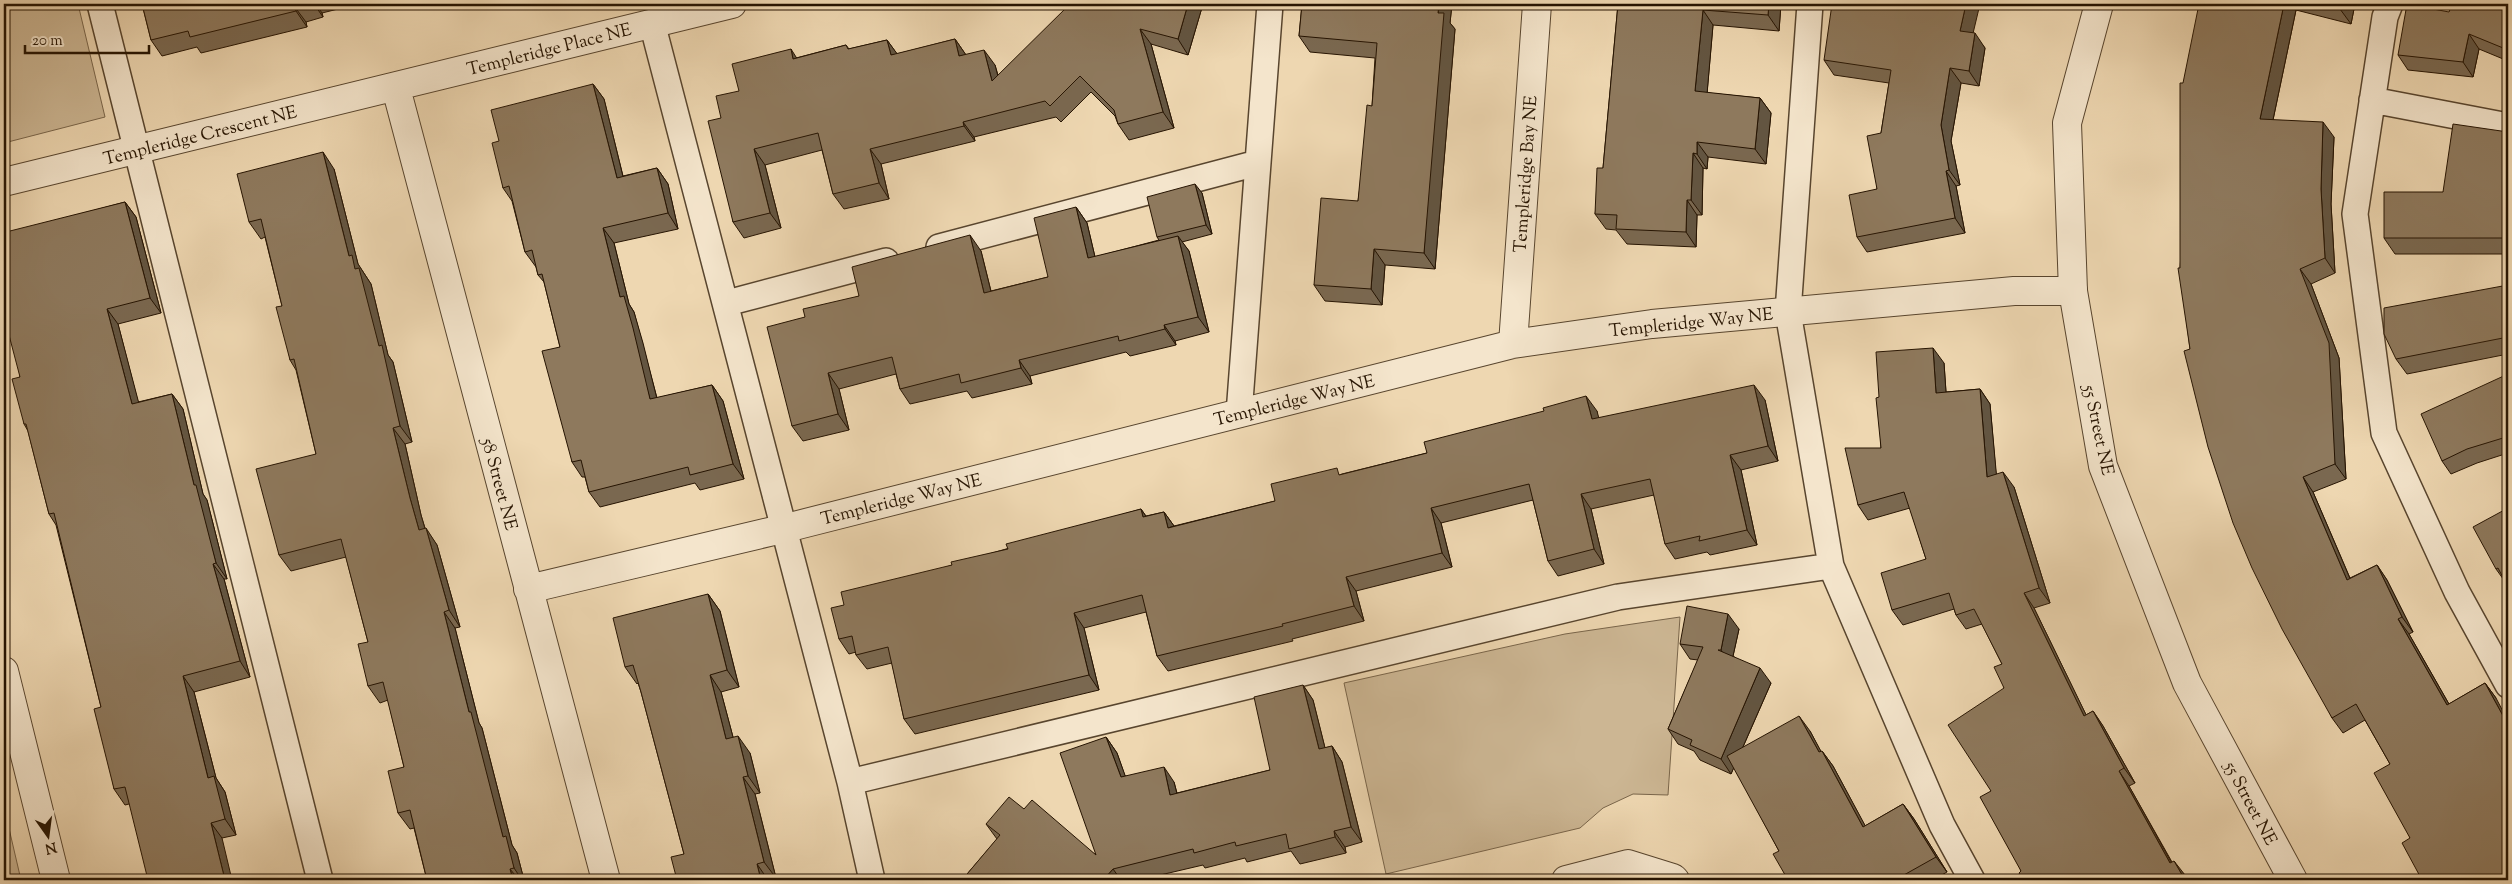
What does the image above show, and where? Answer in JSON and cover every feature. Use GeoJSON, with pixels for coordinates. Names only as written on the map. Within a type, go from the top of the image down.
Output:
{"type":"FeatureCollection","features":[{"type":"Feature","properties":{"kind":"street","name":"Templeridge Place NE"},"geometry":{"type":"LineString","coordinates":[[396,88],[732,4]]}},
{"type":"Feature","properties":{"kind":"street","name":"Templeridge Bay NE"},"geometry":{"type":"LineString","coordinates":[[1513,344],[1536,4]]}},
{"type":"Feature","properties":{"kind":"street","name":"55 Street NE"},"geometry":{"type":"LineString","coordinates":[[2099,4],[2067,124],[2073,291],[2103,466],[2187,683],[2293,880]]}},
{"type":"Feature","properties":{"kind":"street","name":"Templeridge Crescent NE"},"geometry":{"type":"LineString","coordinates":[[4,182],[396,88]]}},
{"type":"Feature","properties":{"kind":"street","name":"58 Street NE"},"geometry":{"type":"LineString","coordinates":[[396,88],[606,880]]}},
{"type":"Feature","properties":{"kind":"street","name":"Templeridge Way NE"},"geometry":{"type":"LineString","coordinates":[[528,588],[782,529],[1513,344],[1652,324],[2014,291],[2073,291]]}},
{"type":"Feature","properties":{"kind":"street"},"geometry":{"type":"LineString","coordinates":[[4,671],[56,880]]}},
{"type":"Feature","properties":{"kind":"street"},"geometry":{"type":"LineString","coordinates":[[1566,880],[1628,864],[1675,880]]}},
{"type":"Feature","properties":{"kind":"lane"},"geometry":{"type":"LineString","coordinates":[[100,4],[320,880]]}},
{"type":"Feature","properties":{"kind":"lane"},"geometry":{"type":"LineString","coordinates":[[1239,414],[1270,4]]}},
{"type":"Feature","properties":{"kind":"lane"},"geometry":{"type":"LineString","coordinates":[[1810,4],[1788,312],[1831,566],[1942,825],[1972,880]]}},
{"type":"Feature","properties":{"kind":"lane"},"geometry":{"type":"LineString","coordinates":[[2390,4],[2385,17],[2355,214],[2384,433],[2458,592],[2508,685]]}},
{"type":"Feature","properties":{"kind":"lane"},"geometry":{"type":"LineString","coordinates":[[652,23],[727,303],[782,529],[850,782],[872,880]]}},
{"type":"Feature","properties":{"kind":"lane"},"geometry":{"type":"LineString","coordinates":[[2372,100],[2508,126]]}},
{"type":"Feature","properties":{"kind":"lane"},"geometry":{"type":"LineString","coordinates":[[727,303],[1257,163]]}},
{"type":"Feature","properties":{"kind":"lane"},"geometry":{"type":"LineString","coordinates":[[850,782],[1618,597],[1831,566]]}},
{"type":"Feature","properties":{"kind":"shaded area"},"geometry":{"type":"Polygon","coordinates":[[[4,4],[78,4],[105,117],[4,143],[4,4]]]}},
{"type":"Feature","properties":{"kind":"shaded area"},"geometry":{"type":"Polygon","coordinates":[[[1680,617],[1668,795],[1633,794],[1603,808],[1580,828],[1386,874],[1344,683],[1565,634],[1680,617]]]}},
{"type":"Feature","properties":{"kind":"shaded area"},"geometry":{"type":"Polygon","coordinates":[[[4,807],[21,880],[4,880],[4,807]]]}},
{"type":"Feature","properties":{"kind":"building"},"geometry":{"type":"Polygon","coordinates":[[[142,4],[302,4],[294,6],[296,11],[190,37],[188,31],[151,40],[142,4]]]}},
{"type":"Feature","properties":{"kind":"building"},"geometry":{"type":"Polygon","coordinates":[[[1070,4],[1188,4],[1178,39],[1140,29],[1163,112],[1118,124],[1114,110],[1080,76],[1050,106],[1045,101],[963,122],[964,126],[870,149],[879,183],[833,194],[818,133],[754,149],[770,213],[733,222],[708,121],[721,118],[716,96],[739,91],[732,64],[791,49],[793,59],[846,45],[848,49],[887,40],[891,55],[955,39],[959,56],[984,50],[992,81],[1070,4]]]}},
{"type":"Feature","properties":{"kind":"building"},"geometry":{"type":"Polygon","coordinates":[[[1302,4],[1439,4],[1438,13],[1444,13],[1424,253],[1374,249],[1371,289],[1314,285],[1321,198],[1358,201],[1367,105],[1372,106],[1377,43],[1299,36],[1302,4]]]}},
{"type":"Feature","properties":{"kind":"building"},"geometry":{"type":"Polygon","coordinates":[[[1618,4],[1769,4],[1768,15],[1703,10],[1695,91],[1760,98],[1755,149],[1697,142],[1697,154],[1693,153],[1691,200],[1687,200],[1686,232],[1616,229],[1617,215],[1595,214],[1597,168],[1603,168],[1618,4]]]}},
{"type":"Feature","properties":{"kind":"building"},"geometry":{"type":"Polygon","coordinates":[[[1832,4],[1966,4],[1960,31],[1975,33],[1969,71],[1950,68],[1941,125],[1949,170],[1946,171],[1955,218],[1857,237],[1849,195],[1877,189],[1867,136],[1881,133],[1891,70],[1824,60],[1832,4]]]}},
{"type":"Feature","properties":{"kind":"building"},"geometry":{"type":"Polygon","coordinates":[[[2199,4],[2284,4],[2260,119],[2323,122],[2321,189],[2325,258],[2300,269],[2329,343],[2335,464],[2303,477],[2347,580],[2377,565],[2402,617],[2398,619],[2447,705],[2485,683],[2508,725],[2508,880],[2422,880],[2402,843],[2410,838],[2374,773],[2390,764],[2356,704],[2332,718],[2282,629],[2252,568],[2233,523],[2208,447],[2184,351],[2190,349],[2178,268],[2180,268],[2180,83],[2183,83],[2199,4]]]}},
{"type":"Feature","properties":{"kind":"building"},"geometry":{"type":"Polygon","coordinates":[[[2321,4],[2341,4],[2340,9],[2321,4]]]}},
{"type":"Feature","properties":{"kind":"building"},"geometry":{"type":"Polygon","coordinates":[[[2407,4],[2449,12],[2452,4],[2508,4],[2508,50],[2469,34],[2463,62],[2398,55],[2407,4]]]}},
{"type":"Feature","properties":{"kind":"building"},"geometry":{"type":"Polygon","coordinates":[[[593,84],[617,178],[657,168],[668,213],[603,228],[620,297],[624,296],[633,328],[650,399],[712,385],[733,464],[690,475],[688,467],[589,492],[581,460],[572,462],[542,351],[560,347],[542,274],[538,275],[532,250],[525,252],[509,186],[503,188],[492,143],[499,141],[491,110],[593,84]]]}},
{"type":"Feature","properties":{"kind":"building"},"geometry":{"type":"Polygon","coordinates":[[[2453,124],[2508,132],[2508,238],[2384,238],[2384,192],[2443,192],[2453,124]]]}},
{"type":"Feature","properties":{"kind":"building"},"geometry":{"type":"Polygon","coordinates":[[[323,152],[349,256],[352,255],[355,269],[359,268],[379,346],[382,345],[400,426],[393,428],[410,498],[419,530],[426,528],[449,610],[444,612],[503,837],[506,836],[514,868],[510,869],[513,880],[427,880],[410,810],[398,813],[388,771],[404,767],[383,682],[368,686],[358,644],[368,642],[341,539],[279,555],[256,469],[316,454],[294,359],[290,360],[276,307],[282,306],[261,219],[249,222],[237,174],[323,152]]]}},
{"type":"Feature","properties":{"kind":"building"},"geometry":{"type":"Polygon","coordinates":[[[1195,184],[1206,225],[1157,237],[1147,197],[1195,184]]]}},
{"type":"Feature","properties":{"kind":"building"},"geometry":{"type":"Polygon","coordinates":[[[125,202],[150,298],[107,309],[132,404],[172,394],[194,485],[196,485],[216,563],[213,564],[240,661],[183,676],[208,778],[214,776],[225,819],[211,823],[225,880],[148,880],[125,787],[114,789],[94,709],[101,707],[54,513],[49,514],[26,424],[24,424],[12,379],[20,377],[4,316],[4,235],[7,234],[6,232],[125,202]]]}},
{"type":"Feature","properties":{"kind":"building"},"geometry":{"type":"Polygon","coordinates":[[[1076,207],[1088,258],[1178,236],[1198,317],[1164,325],[1165,329],[1119,341],[1118,336],[1019,360],[1021,368],[961,383],[959,374],[900,389],[892,357],[828,373],[838,414],[792,426],[767,327],[805,317],[803,309],[859,296],[852,267],[970,235],[984,293],[1048,277],[1034,218],[1076,207]]]}},
{"type":"Feature","properties":{"kind":"building"},"geometry":{"type":"Polygon","coordinates":[[[2508,285],[2508,337],[2396,359],[2384,334],[2384,308],[2508,285]]]}},
{"type":"Feature","properties":{"kind":"building"},"geometry":{"type":"Polygon","coordinates":[[[1933,348],[1936,393],[1980,389],[1987,477],[2003,472],[2039,588],[2024,593],[2084,716],[2093,711],[2124,768],[2119,771],[2170,863],[2174,861],[2185,880],[2023,880],[2019,873],[2021,871],[1980,797],[1991,791],[1948,725],[2004,688],[1994,667],[2002,664],[1974,609],[1956,615],[1949,593],[1892,610],[1881,573],[1926,559],[1904,492],[1858,505],[1845,448],[1881,448],[1876,398],[1879,397],[1876,352],[1933,348]]]}},
{"type":"Feature","properties":{"kind":"building"},"geometry":{"type":"Polygon","coordinates":[[[2508,374],[2508,446],[2503,438],[2467,449],[2442,461],[2421,414],[2508,374]]]}},
{"type":"Feature","properties":{"kind":"building"},"geometry":{"type":"Polygon","coordinates":[[[1754,385],[1768,446],[1730,455],[1747,530],[1699,541],[1700,536],[1665,544],[1650,479],[1581,494],[1594,549],[1548,561],[1529,484],[1431,508],[1442,553],[1346,577],[1354,606],[1282,624],[1283,626],[1157,656],[1142,595],[1074,613],[1089,675],[904,719],[888,647],[856,655],[852,636],[839,639],[831,608],[844,605],[841,592],[952,565],[951,562],[1008,549],[1006,544],[1141,509],[1143,517],[1164,512],[1168,528],[1275,501],[1271,484],[1337,468],[1339,475],[1427,453],[1424,442],[1544,411],[1543,408],[1586,396],[1592,419],[1754,385]]]}},
{"type":"Feature","properties":{"kind":"building"},"geometry":{"type":"Polygon","coordinates":[[[2508,508],[2508,587],[2473,527],[2508,508]]]}},
{"type":"Feature","properties":{"kind":"building"},"geometry":{"type":"Polygon","coordinates":[[[708,594],[727,670],[710,675],[726,739],[738,736],[748,776],[743,777],[764,862],[757,864],[761,880],[677,880],[671,857],[684,854],[633,665],[625,667],[613,618],[708,594]]]}},
{"type":"Feature","properties":{"kind":"building"},"geometry":{"type":"Polygon","coordinates":[[[1687,606],[1728,614],[1721,650],[1718,650],[1760,668],[1721,759],[1690,745],[1692,740],[1668,729],[1703,647],[1680,644],[1687,606]]]}},
{"type":"Feature","properties":{"kind":"building"},"geometry":{"type":"Polygon","coordinates":[[[1303,685],[1319,749],[1332,746],[1351,827],[1334,831],[1335,837],[1289,849],[1286,834],[1236,846],[1235,842],[1194,853],[1193,849],[1113,869],[1103,880],[962,880],[1000,835],[986,824],[1009,797],[1024,809],[1032,800],[1096,855],[1060,753],[1106,737],[1121,777],[1164,767],[1170,795],[1270,770],[1254,697],[1303,685]]]}},
{"type":"Feature","properties":{"kind":"building"},"geometry":{"type":"Polygon","coordinates":[[[1799,716],[1819,752],[1822,751],[1863,827],[1903,804],[1936,857],[1895,880],[1788,880],[1773,854],[1779,851],[1727,756],[1799,716]]]}}]}
